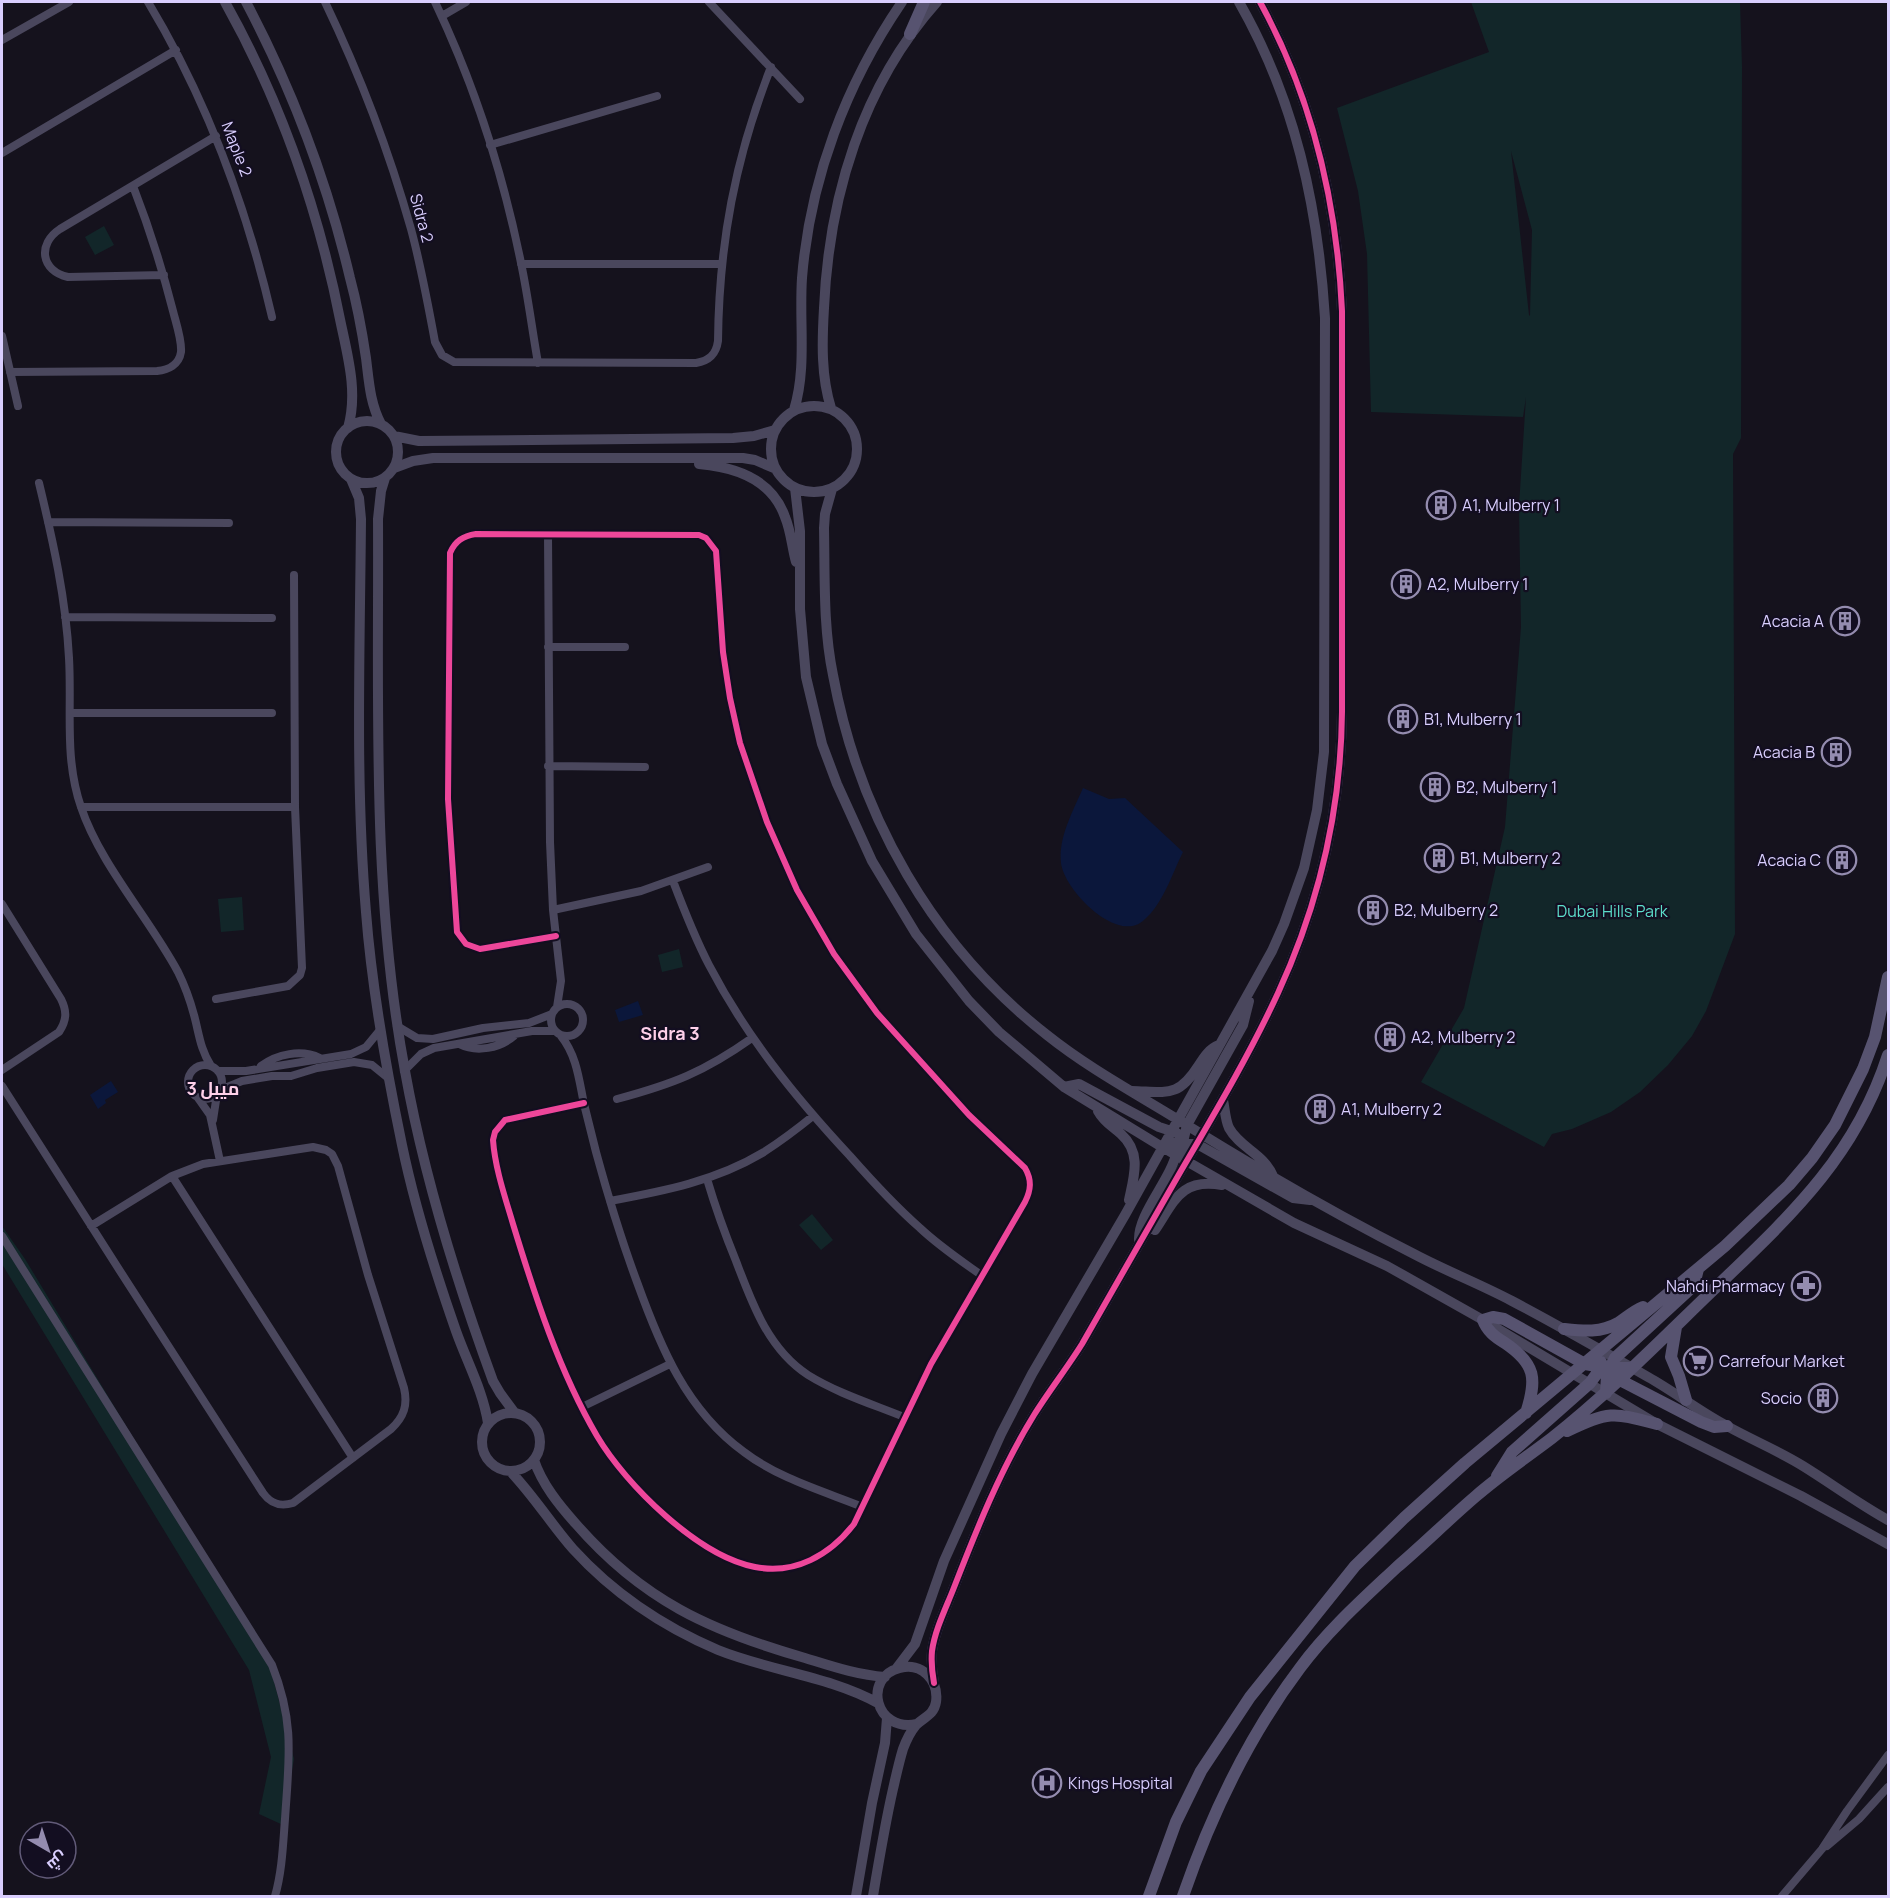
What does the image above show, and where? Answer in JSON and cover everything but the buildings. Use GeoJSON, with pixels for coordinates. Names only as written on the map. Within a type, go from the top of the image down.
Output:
{"type":"FeatureCollection","features":[{"type":"Feature","properties":{"kind":"main road"},"geometry":{"type":"LineString","coordinates":[[910,34],[924,2]]}},
{"type":"Feature","properties":{"kind":"main road"},"geometry":{"type":"LineString","coordinates":[[1149,1896],[1187,1796],[1216,1746],[1250,1697],[1333,1592],[1378,1542],[1465,1463],[1574,1374],[1655,1302],[1698,1269],[1750,1223],[1789,1185],[1812,1158],[1835,1125],[1863,1069],[1875,1037],[1888,977]]}},
{"type":"Feature","properties":{"kind":"main road"},"geometry":{"type":"LineString","coordinates":[[1183,1896],[1206,1834],[1229,1783],[1273,1705],[1301,1665],[1367,1595],[1496,1480],[1550,1440],[1606,1393],[1806,1198],[1842,1152],[1868,1105],[1888,1055]]}},
{"type":"Feature","properties":{"kind":"main road"},"geometry":{"type":"LineString","coordinates":[[1496,1480],[1512,1452],[1690,1289],[1698,1269]]}},
{"type":"Feature","properties":{"kind":"main road"},"geometry":{"type":"LineString","coordinates":[[1564,1329],[1602,1330],[1655,1302]]}},
{"type":"Feature","properties":{"kind":"main road"},"geometry":{"type":"LineString","coordinates":[[1526,1414],[1534,1382],[1529,1365],[1517,1352],[1488,1330],[1483,1320],[1493,1317],[1504,1319],[1585,1364],[1605,1368],[1620,1380],[1701,1422],[1714,1427],[1727,1426]]}},
{"type":"Feature","properties":{"kind":"main road"},"geometry":{"type":"LineString","coordinates":[[1677,1325],[1671,1357],[1686,1400]]}},
{"type":"Feature","properties":{"kind":"main road"},"geometry":{"type":"LineString","coordinates":[[1601,1351],[1605,1368],[1606,1393]]}},
{"type":"Feature","properties":{"kind":"main road"},"geometry":{"type":"LineString","coordinates":[[1574,1374],[1605,1368],[1632,1368]]}},
{"type":"Feature","properties":{"kind":"main road"},"geometry":{"type":"LineString","coordinates":[[1550,1440],[1602,1415],[1621,1415],[1657,1424]]}},
{"type":"Feature","properties":{"kind":"street"},"geometry":{"type":"LineString","coordinates":[[2,40],[69,2]]}},
{"type":"Feature","properties":{"kind":"street","name":"Maple 2"},"geometry":{"type":"LineString","coordinates":[[148,2],[176,50],[216,136],[246,219],[272,317]]}},
{"type":"Feature","properties":{"kind":"street"},"geometry":{"type":"LineString","coordinates":[[225,2],[273,98],[295,154],[321,235],[333,283],[352,387],[353,407],[348,428],[338,441],[336,450],[339,467],[351,479],[358,498],[361,519],[362,839],[366,911],[380,1030],[388,1078],[418,1211],[457,1333],[484,1402],[488,1423]]}},
{"type":"Feature","properties":{"kind":"street"},"geometry":{"type":"LineString","coordinates":[[246,2],[289,91],[323,182],[351,279],[370,396],[381,424],[394,436],[419,441],[734,438],[754,436],[775,430]]}},
{"type":"Feature","properties":{"kind":"street","name":"Sidra 2"},"geometry":{"type":"LineString","coordinates":[[326,2],[365,91],[395,175],[411,230],[437,349],[454,362],[705,362],[712,357],[716,350],[721,264],[728,213],[738,164],[771,67]]}},
{"type":"Feature","properties":{"kind":"street"},"geometry":{"type":"LineString","coordinates":[[435,2],[490,145],[521,264],[538,363]]}},
{"type":"Feature","properties":{"kind":"street"},"geometry":{"type":"LineString","coordinates":[[442,16],[466,2]]}},
{"type":"Feature","properties":{"kind":"street"},"geometry":{"type":"LineString","coordinates":[[709,2],[800,99]]}},
{"type":"Feature","properties":{"kind":"street"},"geometry":{"type":"LineString","coordinates":[[794,410],[801,380],[803,264],[820,175],[851,90],[879,38],[902,2]]}},
{"type":"Feature","properties":{"kind":"street"},"geometry":{"type":"LineString","coordinates":[[831,408],[824,376],[823,324],[829,243],[835,214],[848,165],[877,90],[910,34],[937,2]]}},
{"type":"Feature","properties":{"kind":"street"},"geometry":{"type":"LineString","coordinates":[[1140,1244],[1140,1227],[1172,1168],[1180,1132],[1222,1043],[1272,951],[1295,897],[1311,840],[1322,781],[1325,318],[1322,270],[1316,222],[1294,128],[1263,48],[1239,2]]}},
{"type":"Feature","properties":{"kind":"street"},"geometry":{"type":"LineString","coordinates":[[510,1471],[574,1550],[605,1580],[649,1613],[693,1638],[721,1651],[848,1690],[878,1703],[887,1718],[901,1726],[917,1724],[926,1719],[936,1705],[932,1660],[935,1638],[965,1557],[1005,1467],[1035,1413],[1080,1346],[1140,1244],[1223,1100],[1263,1025],[1294,956],[1313,900],[1334,815],[1342,743],[1340,268],[1324,170],[1297,84],[1282,46],[1260,2]]}},
{"type":"Feature","properties":{"kind":"street"},"geometry":{"type":"LineString","coordinates":[[2,153],[176,50]]}},
{"type":"Feature","properties":{"kind":"street"},"geometry":{"type":"LineString","coordinates":[[490,145],[657,96]]}},
{"type":"Feature","properties":{"kind":"street"},"geometry":{"type":"LineString","coordinates":[[164,275],[68,277],[55,273],[47,262],[45,249],[54,232],[216,136]]}},
{"type":"Feature","properties":{"kind":"street"},"geometry":{"type":"LineString","coordinates":[[10,372],[157,371],[173,366],[178,360],[180,344],[164,275],[134,186]]}},
{"type":"Feature","properties":{"kind":"street"},"geometry":{"type":"LineString","coordinates":[[521,264],[721,264]]}},
{"type":"Feature","properties":{"kind":"street"},"geometry":{"type":"LineString","coordinates":[[2,336],[18,406]]}},
{"type":"Feature","properties":{"kind":"street"},"geometry":{"type":"LineString","coordinates":[[1324,392],[1333,390],[1342,393]]}},
{"type":"Feature","properties":{"kind":"street"},"geometry":{"type":"LineString","coordinates":[[819,405],[831,408],[844,416],[853,429],[858,443],[857,459],[850,473],[831,489],[813,492],[795,488],[784,480],[776,469],[771,450],[775,430],[780,422],[794,410],[819,405]]}},
{"type":"Feature","properties":{"kind":"street"},"geometry":{"type":"LineString","coordinates":[[348,428],[364,421],[381,424]]}},
{"type":"Feature","properties":{"kind":"street"},"geometry":{"type":"LineString","coordinates":[[394,436],[398,452],[394,468]]}},
{"type":"Feature","properties":{"kind":"street"},"geometry":{"type":"LineString","coordinates":[[514,1412],[493,1380],[456,1275],[430,1185],[404,1071],[386,928],[380,822],[379,505],[385,478],[394,468],[413,461],[433,458],[744,458],[776,469]]}},
{"type":"Feature","properties":{"kind":"street"},"geometry":{"type":"LineString","coordinates":[[678,458],[745,473],[769,491],[785,516],[800,574]]}},
{"type":"Feature","properties":{"kind":"street"},"geometry":{"type":"LineString","coordinates":[[351,479],[368,483],[385,478]]}},
{"type":"Feature","properties":{"kind":"street"},"geometry":{"type":"LineString","coordinates":[[39,483],[65,617],[69,658],[69,751],[81,807],[100,847],[178,972],[190,1001],[204,1054],[222,1082],[213,1124]]}},
{"type":"Feature","properties":{"kind":"street"},"geometry":{"type":"LineString","coordinates":[[795,488],[800,531],[802,643],[813,710],[822,744],[837,784],[872,861],[916,934],[962,993],[999,1032],[1064,1087],[1162,1148],[1302,1227],[1387,1266],[1483,1320],[1657,1424],[1801,1496],[1888,1544]]}},
{"type":"Feature","properties":{"kind":"street"},"geometry":{"type":"LineString","coordinates":[[831,489],[824,528],[826,623],[832,674],[853,757],[890,845],[913,886],[937,921],[990,984],[1047,1035],[1130,1091],[1180,1132],[1187,1162]]}},
{"type":"Feature","properties":{"kind":"street"},"geometry":{"type":"LineString","coordinates":[[48,522],[229,523]]}},
{"type":"Feature","properties":{"kind":"street"},"geometry":{"type":"LineString","coordinates":[[548,534],[548,766],[553,910],[561,981],[551,1023],[575,1060]]}},
{"type":"Feature","properties":{"kind":"street"},"geometry":{"type":"LineString","coordinates":[[556,936],[480,949],[473,948],[460,939],[456,925],[448,799],[450,553],[453,545],[467,535],[691,534],[706,538],[712,544],[717,558],[723,652],[740,743],[767,822],[797,890],[834,954],[877,1013],[969,1115],[1019,1161],[1030,1176],[1029,1194],[981,1275],[904,1417],[863,1507],[842,1539],[828,1551],[812,1560],[775,1569],[756,1568],[738,1563],[692,1536],[664,1515],[617,1466],[582,1407],[560,1358],[526,1266],[493,1140],[495,1132],[505,1120],[584,1103]]}},
{"type":"Feature","properties":{"kind":"street"},"geometry":{"type":"LineString","coordinates":[[216,999],[288,986],[300,975],[303,960],[294,807],[294,575]]}},
{"type":"Feature","properties":{"kind":"street"},"geometry":{"type":"LineString","coordinates":[[65,617],[272,618]]}},
{"type":"Feature","properties":{"kind":"street"},"geometry":{"type":"LineString","coordinates":[[548,647],[625,647]]}},
{"type":"Feature","properties":{"kind":"street"},"geometry":{"type":"LineString","coordinates":[[69,712],[272,712]]}},
{"type":"Feature","properties":{"kind":"street"},"geometry":{"type":"LineString","coordinates":[[548,766],[645,767]]}},
{"type":"Feature","properties":{"kind":"street"},"geometry":{"type":"LineString","coordinates":[[81,807],[294,807]]}},
{"type":"Feature","properties":{"kind":"street"},"geometry":{"type":"LineString","coordinates":[[553,910],[624,896],[673,881],[708,867]]}},
{"type":"Feature","properties":{"kind":"street"},"geometry":{"type":"LineString","coordinates":[[673,881],[708,964],[752,1038],[813,1116],[898,1208],[942,1247],[981,1275]]}},
{"type":"Feature","properties":{"kind":"street"},"geometry":{"type":"LineString","coordinates":[[2,904],[61,999],[66,1016],[59,1032],[2,1070]]}},
{"type":"Feature","properties":{"kind":"street"},"geometry":{"type":"LineString","coordinates":[[561,981],[574,1005]]}},
{"type":"Feature","properties":{"kind":"street"},"geometry":{"type":"LineString","coordinates":[[878,1703],[880,1685],[885,1677],[896,1669],[915,1644],[944,1561],[1001,1434],[1032,1374],[1162,1148],[1180,1132],[1244,1025],[1249,994]]}},
{"type":"Feature","properties":{"kind":"street"},"geometry":{"type":"LineString","coordinates":[[398,1026],[417,1038],[433,1039],[483,1028],[529,1023],[565,1004],[574,1005],[580,1009],[584,1021],[578,1033],[575,1060],[584,1103],[610,1201],[642,1295],[670,1364],[702,1412],[744,1452],[785,1475],[863,1507]]}},
{"type":"Feature","properties":{"kind":"street"},"geometry":{"type":"LineString","coordinates":[[220,1161],[213,1124],[206,1108],[188,1086],[189,1075],[196,1067],[202,1065],[237,1072],[258,1069],[272,1060],[290,1054],[306,1053],[320,1058],[358,1051],[366,1047],[380,1030]]}},
{"type":"Feature","properties":{"kind":"street"},"geometry":{"type":"LineString","coordinates":[[404,1071],[427,1050],[459,1043],[540,1030],[567,1037],[578,1033]]}},
{"type":"Feature","properties":{"kind":"street"},"geometry":{"type":"LineString","coordinates":[[617,1099],[657,1088],[696,1073],[714,1064],[752,1038]]}},
{"type":"Feature","properties":{"kind":"street"},"geometry":{"type":"LineString","coordinates":[[196,1067],[199,1041]]}},
{"type":"Feature","properties":{"kind":"street"},"geometry":{"type":"LineString","coordinates":[[1130,1091],[1162,1092],[1177,1089],[1188,1082],[1207,1053],[1222,1043]]}},
{"type":"Feature","properties":{"kind":"street"},"geometry":{"type":"LineString","coordinates":[[198,1098],[207,1099],[242,1081],[272,1076],[291,1076],[323,1067],[360,1062],[372,1065],[388,1078]]}},
{"type":"Feature","properties":{"kind":"street"},"geometry":{"type":"LineString","coordinates":[[1064,1087],[1079,1084],[1159,1127],[1200,1140],[1273,1176],[1416,1255],[1502,1296],[1601,1351]]}},
{"type":"Feature","properties":{"kind":"street"},"geometry":{"type":"LineString","coordinates":[[2,1086],[91,1227],[267,1499],[279,1505],[293,1503],[397,1423],[402,1415],[406,1397],[368,1275],[336,1160],[326,1150],[313,1147],[203,1164],[172,1176],[91,1227]]}},
{"type":"Feature","properties":{"kind":"street"},"geometry":{"type":"LineString","coordinates":[[1223,1100],[1230,1130],[1237,1139],[1264,1160],[1273,1176]]}},
{"type":"Feature","properties":{"kind":"street"},"geometry":{"type":"LineString","coordinates":[[1097,1108],[1106,1122],[1131,1145],[1135,1156],[1136,1169],[1125,1215]]}},
{"type":"Feature","properties":{"kind":"street"},"geometry":{"type":"LineString","coordinates":[[610,1201],[707,1179],[762,1153],[813,1116]]}},
{"type":"Feature","properties":{"kind":"street"},"geometry":{"type":"LineString","coordinates":[[1200,1140],[1293,1198],[1313,1200]]}},
{"type":"Feature","properties":{"kind":"street"},"geometry":{"type":"LineString","coordinates":[[172,1176],[353,1458]]}},
{"type":"Feature","properties":{"kind":"street"},"geometry":{"type":"LineString","coordinates":[[707,1179],[749,1294],[773,1341],[787,1358],[807,1374],[827,1385],[904,1417]]}},
{"type":"Feature","properties":{"kind":"street"},"geometry":{"type":"LineString","coordinates":[[1140,1244],[1153,1233],[1173,1201],[1185,1189],[1201,1183],[1232,1187]]}},
{"type":"Feature","properties":{"kind":"street"},"geometry":{"type":"LineString","coordinates":[[2,1236],[272,1665],[286,1708],[290,1731],[283,1848],[275,1896]]}},
{"type":"Feature","properties":{"kind":"street"},"geometry":{"type":"LineString","coordinates":[[582,1407],[670,1364]]}},
{"type":"Feature","properties":{"kind":"street"},"geometry":{"type":"LineString","coordinates":[[1632,1368],[1727,1426],[1804,1467],[1888,1520]]}},
{"type":"Feature","properties":{"kind":"street"},"geometry":{"type":"LineString","coordinates":[[514,1412],[532,1421],[538,1430],[540,1440],[539,1450],[534,1460],[528,1466],[510,1471],[493,1466],[483,1453],[482,1437],[488,1423],[495,1417],[514,1412]]}},
{"type":"Feature","properties":{"kind":"street"},"geometry":{"type":"LineString","coordinates":[[534,1460],[548,1488],[582,1531],[615,1563],[663,1600],[695,1619],[738,1638],[856,1673],[885,1677]]}},
{"type":"Feature","properties":{"kind":"street"},"geometry":{"type":"LineString","coordinates":[[896,1669],[914,1667],[922,1670],[934,1683]]}},
{"type":"Feature","properties":{"kind":"street"},"geometry":{"type":"LineString","coordinates":[[856,1896],[885,1743],[887,1718]]}},
{"type":"Feature","properties":{"kind":"street"},"geometry":{"type":"LineString","coordinates":[[873,1896],[899,1763],[903,1749],[917,1724]]}},
{"type":"Feature","properties":{"kind":"street"},"geometry":{"type":"LineString","coordinates":[[1822,1850],[1888,1755]]}},
{"type":"Feature","properties":{"kind":"street"},"geometry":{"type":"LineString","coordinates":[[1782,1896],[1822,1850],[1858,1819],[1888,1787]]}},
{"type":"Feature","properties":{"kind":"green space","name":"Dubai Hills Park"},"geometry":{"type":"Polygon","coordinates":[[[1471,2],[1740,2],[1742,67],[1741,438],[1733,454],[1735,934],[1706,1011],[1692,1036],[1668,1065],[1640,1092],[1611,1112],[1572,1129],[1552,1134],[1544,1147],[1421,1082],[1464,1008],[1505,827],[1521,627],[1519,506],[1526,397],[1523,417],[1371,412],[1367,254],[1358,191],[1337,108],[1489,52],[1471,2]],[[1511,151],[1530,316],[1532,230],[1511,151]]]}},
{"type":"Feature","properties":{"kind":"green space"},"geometry":{"type":"Polygon","coordinates":[[[104,226],[114,245],[95,255],[85,237],[104,226]]]}},
{"type":"Feature","properties":{"kind":"green space"},"geometry":{"type":"Polygon","coordinates":[[[242,897],[244,930],[221,932],[218,899],[242,897]]]}},
{"type":"Feature","properties":{"kind":"green space"},"geometry":{"type":"Polygon","coordinates":[[[679,949],[683,967],[662,972],[658,955],[679,949]]]}},
{"type":"Feature","properties":{"kind":"green space"},"geometry":{"type":"Polygon","coordinates":[[[812,1214],[833,1240],[821,1250],[799,1225],[812,1214]]]}},
{"type":"Feature","properties":{"kind":"green space"},"geometry":{"type":"Polygon","coordinates":[[[2,1226],[25,1259],[269,1662],[294,1759],[283,1825],[259,1814],[271,1757],[249,1670],[2,1264],[2,1226]]]}},
{"type":"Feature","properties":{"kind":"water"},"geometry":{"type":"Polygon","coordinates":[[[1083,788],[1109,799],[1125,798],[1183,852],[1157,906],[1144,920],[1133,926],[1120,925],[1107,920],[1094,911],[1072,887],[1064,874],[1061,863],[1062,844],[1067,825],[1083,788]]]}},
{"type":"Feature","properties":{"kind":"water"},"geometry":{"type":"Polygon","coordinates":[[[638,1001],[643,1015],[619,1022],[615,1010],[638,1001]]]}},
{"type":"Feature","properties":{"kind":"water"},"geometry":{"type":"Polygon","coordinates":[[[111,1081],[118,1092],[105,1100],[106,1103],[98,1109],[90,1095],[111,1081]]]}},
{"type":"Feature","properties":{"kind":"cycle path"},"geometry":{"type":"LineString","coordinates":[[934,1683],[933,1643],[999,1479],[1034,1415],[1082,1344],[1255,1040],[1278,993],[1305,925],[1316,891],[1332,821],[1341,749],[1342,712],[1342,311],[1339,271],[1328,191],[1319,152],[1294,75],[1260,2]]}},
{"type":"Feature","properties":{"kind":"cycle path"},"geometry":{"type":"LineString","coordinates":[[556,936],[480,949],[466,944],[457,932],[448,799],[450,553],[460,540],[476,534],[699,535],[706,538],[716,551],[723,652],[740,743],[767,822],[797,890],[834,954],[877,1013],[969,1115],[1025,1168],[1030,1181],[1029,1193],[1025,1202],[931,1364],[854,1524],[834,1545],[810,1560],[798,1565],[770,1569],[733,1560],[710,1549],[666,1516],[626,1476],[597,1436],[583,1411],[549,1333],[530,1278],[501,1182],[493,1140],[495,1132],[505,1120],[584,1103]]}},
{"type":"Feature","properties":{"kind":"place","name":"A1, Mulberry 1"},"geometry":{"type":"Point","coordinates":[1441,505]}},
{"type":"Feature","properties":{"kind":"place","name":"A2, Mulberry 1"},"geometry":{"type":"Point","coordinates":[1406,584]}},
{"type":"Feature","properties":{"kind":"place","name":"Acacia A"},"geometry":{"type":"Point","coordinates":[1845,621]}},
{"type":"Feature","properties":{"kind":"place","name":"B1, Mulberry 1"},"geometry":{"type":"Point","coordinates":[1403,719]}},
{"type":"Feature","properties":{"kind":"place","name":"Acacia B"},"geometry":{"type":"Point","coordinates":[1836,752]}},
{"type":"Feature","properties":{"kind":"place","name":"B2, Mulberry 1"},"geometry":{"type":"Point","coordinates":[1435,787]}},
{"type":"Feature","properties":{"kind":"place","name":"B1, Mulberry 2"},"geometry":{"type":"Point","coordinates":[1439,858]}},
{"type":"Feature","properties":{"kind":"place","name":"Acacia C"},"geometry":{"type":"Point","coordinates":[1842,860]}},
{"type":"Feature","properties":{"kind":"place","name":"B2, Mulberry 2"},"geometry":{"type":"Point","coordinates":[1373,910]}},
{"type":"Feature","properties":{"kind":"place","name":"A2, Mulberry 2"},"geometry":{"type":"Point","coordinates":[1390,1037]}},
{"type":"Feature","properties":{"kind":"place","name":"A1, Mulberry 2"},"geometry":{"type":"Point","coordinates":[1320,1109]}},
{"type":"Feature","properties":{"kind":"place","name":"Nahdi Pharmacy"},"geometry":{"type":"Point","coordinates":[1806,1286]}},
{"type":"Feature","properties":{"kind":"place","name":"Carrefour Market"},"geometry":{"type":"Point","coordinates":[1698,1361]}},
{"type":"Feature","properties":{"kind":"place","name":"Socio"},"geometry":{"type":"Point","coordinates":[1823,1398]}},
{"type":"Feature","properties":{"kind":"place","name":"Kings Hospital"},"geometry":{"type":"Point","coordinates":[1047,1783]}},
{"type":"Feature","properties":{"kind":"district","name":"Sidra 3"},"geometry":{"type":"Point","coordinates":[670,1033]}},
{"type":"Feature","properties":{"kind":"district","name":"ميبل 3"},"geometry":{"type":"Point","coordinates":[213,1088]}}]}
